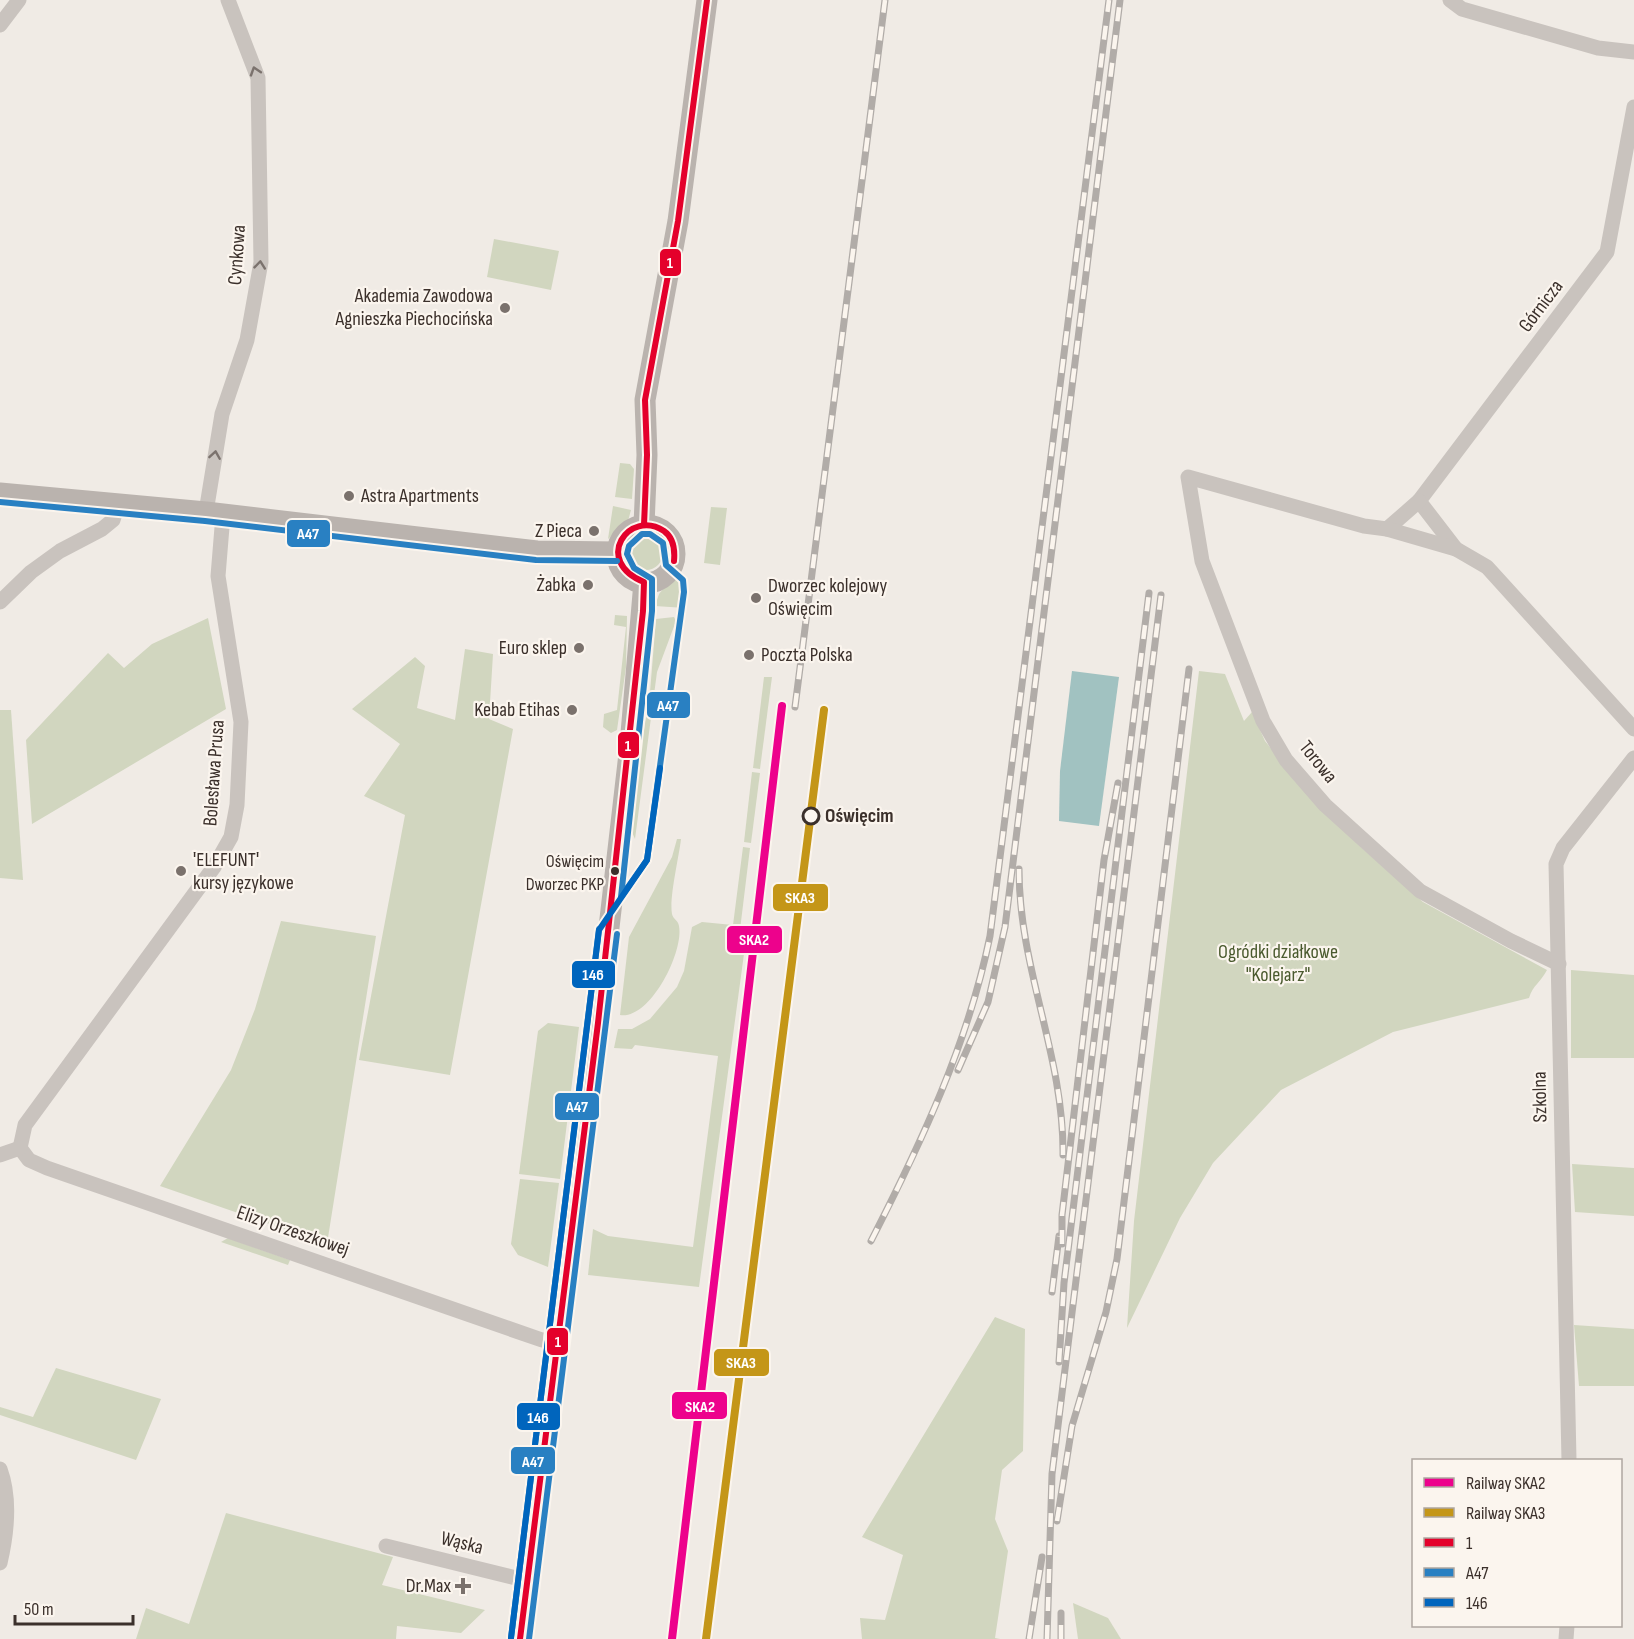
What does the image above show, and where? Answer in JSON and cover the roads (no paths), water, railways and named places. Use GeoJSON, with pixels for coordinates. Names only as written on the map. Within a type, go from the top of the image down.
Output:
{"type":"FeatureCollection","features":[{"type":"Feature","properties":{"kind":"street"},"geometry":{"type":"LineString","coordinates":[[0,25],[19,0]]}},
{"type":"Feature","properties":{"kind":"street","name":"Cynkowa"},"geometry":{"type":"LineString","coordinates":[[215,514],[222,414],[247,340],[261,262],[258,78],[228,0]]}},
{"type":"Feature","properties":{"kind":"street"},"geometry":{"type":"LineString","coordinates":[[644,525],[647,455],[645,400],[678,221],[707,0]]}},
{"type":"Feature","properties":{"kind":"street"},"geometry":{"type":"LineString","coordinates":[[1450,0],[1462,9],[1598,48],[1634,52]]}},
{"type":"Feature","properties":{"kind":"street","name":"Górnicza"},"geometry":{"type":"LineString","coordinates":[[1387,529],[1419,501],[1607,252],[1634,107]]}},
{"type":"Feature","properties":{"kind":"street","name":"Torowa"},"geometry":{"type":"LineString","coordinates":[[1387,529],[1364,526],[1188,477],[1202,561],[1263,721],[1286,760],[1325,805],[1420,891],[1511,941],[1559,964]]}},
{"type":"Feature","properties":{"kind":"street"},"geometry":{"type":"LineString","coordinates":[[0,493],[215,514],[537,551],[617,552]]}},
{"type":"Feature","properties":{"kind":"street"},"geometry":{"type":"LineString","coordinates":[[1419,501],[1456,549]]}},
{"type":"Feature","properties":{"kind":"street"},"geometry":{"type":"LineString","coordinates":[[0,602],[31,573],[60,551],[102,529],[113,520],[118,504]]}},
{"type":"Feature","properties":{"kind":"street","name":"Bolesława Prusa"},"geometry":{"type":"LineString","coordinates":[[20,1148],[25,1125],[214,867],[231,837],[237,805],[241,722],[218,576],[215,514]]}},
{"type":"Feature","properties":{"kind":"street"},"geometry":{"type":"LineString","coordinates":[[644,525],[652,525],[666,532],[671,538],[675,554],[666,574],[659,579],[644,582],[631,578],[623,571],[617,552],[623,536],[636,527],[644,525]]}},
{"type":"Feature","properties":{"kind":"street"},"geometry":{"type":"LineString","coordinates":[[1387,529],[1456,549],[1487,567],[1634,729]]}},
{"type":"Feature","properties":{"kind":"street"},"geometry":{"type":"LineString","coordinates":[[520,1639],[630,745],[644,582]]}},
{"type":"Feature","properties":{"kind":"street","name":"Szkolna"},"geometry":{"type":"LineString","coordinates":[[1569,1459],[1556,864],[1563,848],[1634,758]]}},
{"type":"Feature","properties":{"kind":"street"},"geometry":{"type":"LineString","coordinates":[[0,1155],[20,1148]]}},
{"type":"Feature","properties":{"kind":"street","name":"Elizy Orzeszkowej"},"geometry":{"type":"LineString","coordinates":[[20,1148],[29,1160],[46,1168],[542,1340],[558,1340]]}},
{"type":"Feature","properties":{"kind":"street"},"geometry":{"type":"LineString","coordinates":[[0,1469],[4,1479],[7,1518],[0,1563]]}},
{"type":"Feature","properties":{"kind":"street","name":"Wąska"},"geometry":{"type":"LineString","coordinates":[[386,1546],[528,1581]]}},
{"type":"Feature","properties":{"kind":"water"},"geometry":{"type":"Polygon","coordinates":[[[1072,671],[1119,677],[1099,826],[1059,821],[1060,771],[1072,671]]]}},
{"type":"Feature","properties":{"kind":"railway"},"geometry":{"type":"LineString","coordinates":[[795,707],[885,0]]}},
{"type":"Feature","properties":{"kind":"railway"},"geometry":{"type":"LineString","coordinates":[[871,1241],[925,1130],[956,1054],[981,976],[990,936],[1109,0]]}},
{"type":"Feature","properties":{"kind":"railway"},"geometry":{"type":"LineString","coordinates":[[958,1070],[988,1002],[1005,927],[1120,0]]}},
{"type":"Feature","properties":{"kind":"railway"},"geometry":{"type":"LineString","coordinates":[[1059,1362],[1064,1283],[1149,593]]}},
{"type":"Feature","properties":{"kind":"railway"},"geometry":{"type":"LineString","coordinates":[[1047,1639],[1052,1474],[1161,595]]}},
{"type":"Feature","properties":{"kind":"railway"},"geometry":{"type":"LineString","coordinates":[[1057,1521],[1072,1426],[1106,1312],[1117,1259],[1189,669]]}},
{"type":"Feature","properties":{"kind":"railway"},"geometry":{"type":"LineString","coordinates":[[1062,1244],[1062,1215],[1104,860],[1118,783]]}},
{"type":"Feature","properties":{"kind":"railway"},"geometry":{"type":"LineString","coordinates":[[1019,869],[1026,942],[1057,1082],[1063,1155]]}},
{"type":"Feature","properties":{"kind":"railway"},"geometry":{"type":"LineString","coordinates":[[1052,1292],[1059,1236]]}},
{"type":"Feature","properties":{"kind":"railway"},"geometry":{"type":"LineString","coordinates":[[1029,1639],[1042,1557]]}},
{"type":"Feature","properties":{"kind":"railway"},"geometry":{"type":"LineString","coordinates":[[1061,1613],[1061,1639]]}},
{"type":"Feature","properties":{"kind":"rail line","name":"SKA2"},"geometry":{"type":"LineString","coordinates":[[672,1639],[782,706]]}},
{"type":"Feature","properties":{"kind":"rail line","name":"SKA3"},"geometry":{"type":"LineString","coordinates":[[706,1639],[824,710]]}},
{"type":"Feature","properties":{"kind":"place","name":"Akademia Zawodowa Agnieszka Piechocińska"},"geometry":{"type":"Point","coordinates":[505,308]}},
{"type":"Feature","properties":{"kind":"place","name":"Astra Apartments"},"geometry":{"type":"Point","coordinates":[349,496]}},
{"type":"Feature","properties":{"kind":"place","name":"Z Pieca"},"geometry":{"type":"Point","coordinates":[594,531]}},
{"type":"Feature","properties":{"kind":"place","name":"Żabka"},"geometry":{"type":"Point","coordinates":[588,585]}},
{"type":"Feature","properties":{"kind":"place","name":"Dworzec kolejowy Oświęcim"},"geometry":{"type":"Point","coordinates":[756,598]}},
{"type":"Feature","properties":{"kind":"place","name":"Euro sklep"},"geometry":{"type":"Point","coordinates":[579,648]}},
{"type":"Feature","properties":{"kind":"place","name":"Poczta Polska"},"geometry":{"type":"Point","coordinates":[749,655]}},
{"type":"Feature","properties":{"kind":"place","name":"Kebab Etihas"},"geometry":{"type":"Point","coordinates":[572,710]}},
{"type":"Feature","properties":{"kind":"place","name":"Oświęcim"},"geometry":{"type":"Point","coordinates":[811,816]}},
{"type":"Feature","properties":{"kind":"place","name":"'ELEFUNT' kursy językowe"},"geometry":{"type":"Point","coordinates":[181,871]}},
{"type":"Feature","properties":{"kind":"place","name":"Oświęcim Dworzec PKP"},"geometry":{"type":"Point","coordinates":[615,871]}},
{"type":"Feature","properties":{"kind":"place","name":"Dr.Max"},"geometry":{"type":"Point","coordinates":[463,1586]}},
{"type":"Feature","properties":{"kind":"park label","name":"Ogródki działkowe \"Kolejarz\""},"geometry":{"type":"Point","coordinates":[1278,964]}}]}
